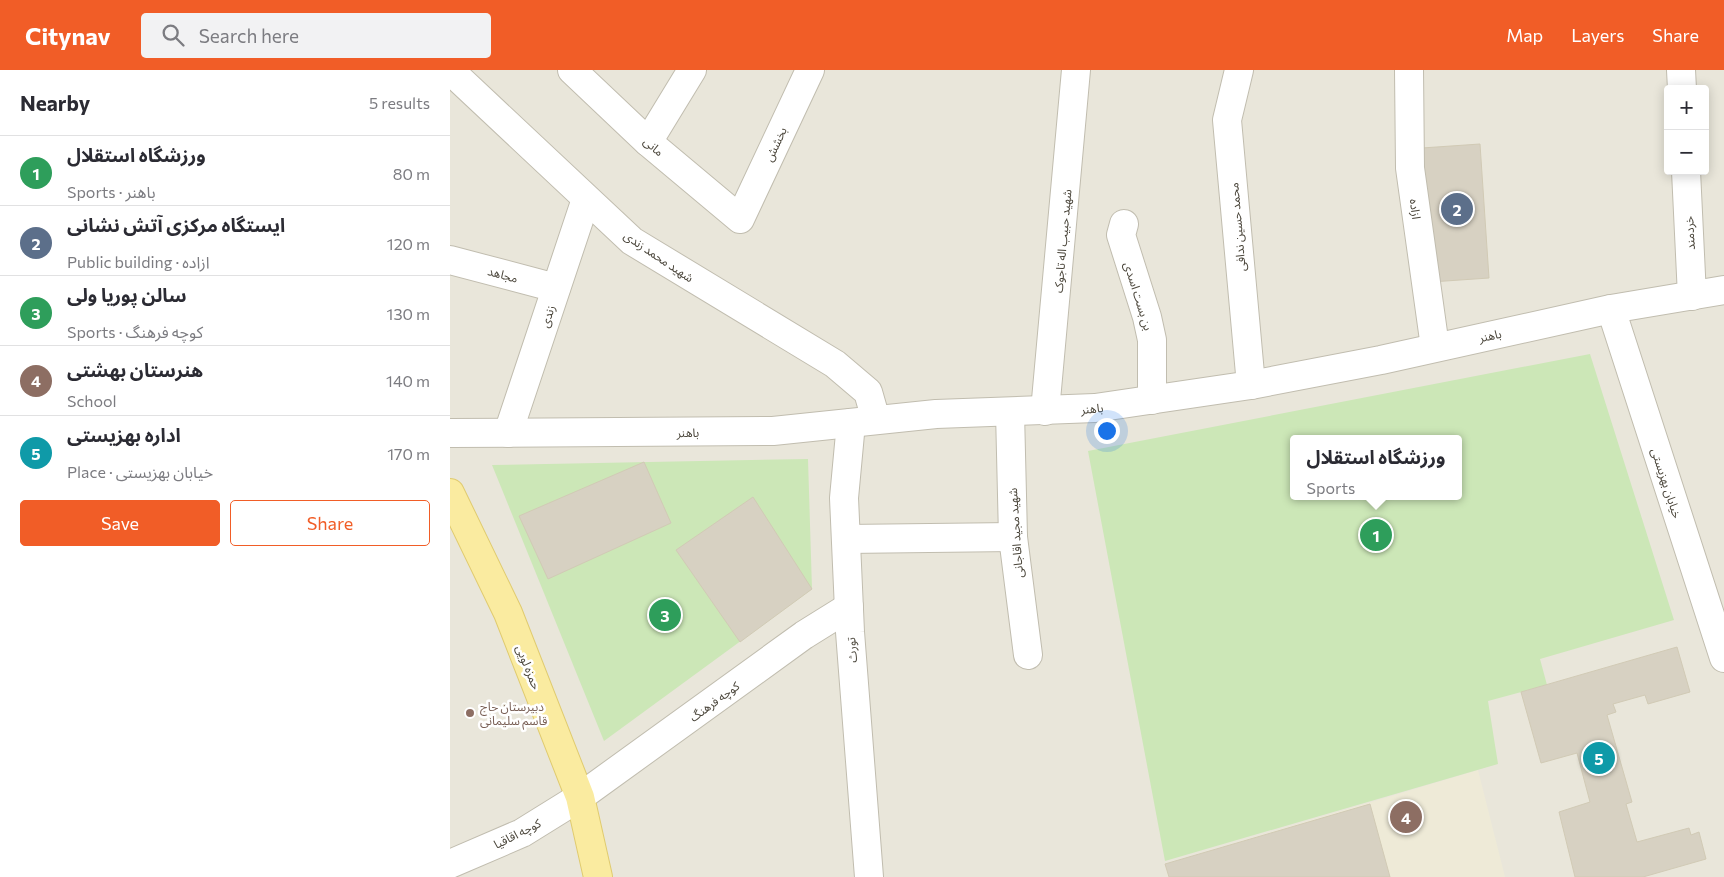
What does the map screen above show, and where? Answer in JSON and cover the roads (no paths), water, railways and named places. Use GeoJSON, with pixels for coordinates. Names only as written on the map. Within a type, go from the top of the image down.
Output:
{"type":"FeatureCollection","features":[{"type":"Feature","properties":{"kind":"main road","name":"حمزه لویی"},"geometry":{"type":"LineString","coordinates":[[450,493],[508,613],[580,797],[598,877]]}},
{"type":"Feature","properties":{"kind":"street","name":"مانی"},"geometry":{"type":"LineString","coordinates":[[572,70],[648,142],[740,219]]}},
{"type":"Feature","properties":{"kind":"street"},"geometry":{"type":"LineString","coordinates":[[648,142],[692,70]]}},
{"type":"Feature","properties":{"kind":"street","name":"بخشش"},"geometry":{"type":"LineString","coordinates":[[740,219],[810,70]]}},
{"type":"Feature","properties":{"kind":"street","name":"شهید حبیب اله تاجوک"},"geometry":{"type":"LineString","coordinates":[[1045,411],[1076,70]]}},
{"type":"Feature","properties":{"kind":"street","name":"محمد حسین ندافی"},"geometry":{"type":"LineString","coordinates":[[1239,70],[1227,120],[1252,385]]}},
{"type":"Feature","properties":{"kind":"street","name":"ازاده"},"geometry":{"type":"LineString","coordinates":[[1409,70],[1410,168],[1435,347]]}},
{"type":"Feature","properties":{"kind":"street"},"geometry":{"type":"LineString","coordinates":[[1681,70],[1682,85]]}},
{"type":"Feature","properties":{"kind":"street","name":"شهید محمد زندی"},"geometry":{"type":"LineString","coordinates":[[450,74],[455,75],[632,241],[835,364],[868,392],[864,422]]}},
{"type":"Feature","properties":{"kind":"street","name":"خردمند"},"geometry":{"type":"LineString","coordinates":[[1686,175],[1692,296]]}},
{"type":"Feature","properties":{"kind":"street","name":"زندی"},"geometry":{"type":"LineString","coordinates":[[508,434],[586,199]]}},
{"type":"Feature","properties":{"kind":"street","name":"بن بست اسدی"},"geometry":{"type":"LineString","coordinates":[[1124,224],[1121,235],[1147,317],[1152,340],[1152,400]]}},
{"type":"Feature","properties":{"kind":"street","name":"مجاهد"},"geometry":{"type":"LineString","coordinates":[[450,260],[556,288]]}},
{"type":"Feature","properties":{"kind":"street","name":"باهنر"},"geometry":{"type":"LineString","coordinates":[[450,433],[773,431],[936,414],[1095,408],[1252,385],[1380,360],[1610,309],[1724,290]]}},
{"type":"Feature","properties":{"kind":"street","name":"خیابان بهزیستی"},"geometry":{"type":"LineString","coordinates":[[1610,309],[1724,658]]}},
{"type":"Feature","properties":{"kind":"street","name":"شهید مجید اقاجانی"},"geometry":{"type":"LineString","coordinates":[[1010,412],[1013,536],[1028,655]]}},
{"type":"Feature","properties":{"kind":"street","name":"تورث"},"geometry":{"type":"LineString","coordinates":[[864,422],[844,498],[849,607],[869,877]]}},
{"type":"Feature","properties":{"kind":"street"},"geometry":{"type":"LineString","coordinates":[[846,539],[1013,536]]}},
{"type":"Feature","properties":{"kind":"street","name":"کوچه فرهنگ"},"geometry":{"type":"LineString","coordinates":[[580,797],[804,636],[849,607]]}},
{"type":"Feature","properties":{"kind":"street","name":"کوچه اقاقیا"},"geometry":{"type":"LineString","coordinates":[[450,864],[522,833],[580,797]]}},
{"type":"Feature","properties":{"kind":"place","name":"ایستگاه مرکزی آتش نشانی"},"geometry":{"type":"Point","coordinates":[1457,209]}},
{"type":"Feature","properties":{"kind":"place","name":"ورزشگاه استقلال"},"geometry":{"type":"Point","coordinates":[1376,535]}},
{"type":"Feature","properties":{"kind":"place","name":"سالن پوریا ولی"},"geometry":{"type":"Point","coordinates":[665,615]}},
{"type":"Feature","properties":{"kind":"place","name":"دبیرستان حاج قاسم سلیمانی"},"geometry":{"type":"Point","coordinates":[470,713]}},
{"type":"Feature","properties":{"kind":"place","name":"اداره بهزیستی"},"geometry":{"type":"Point","coordinates":[1599,758]}},
{"type":"Feature","properties":{"kind":"place","name":"هنرستان بهشتی"},"geometry":{"type":"Point","coordinates":[1406,817]}}]}
